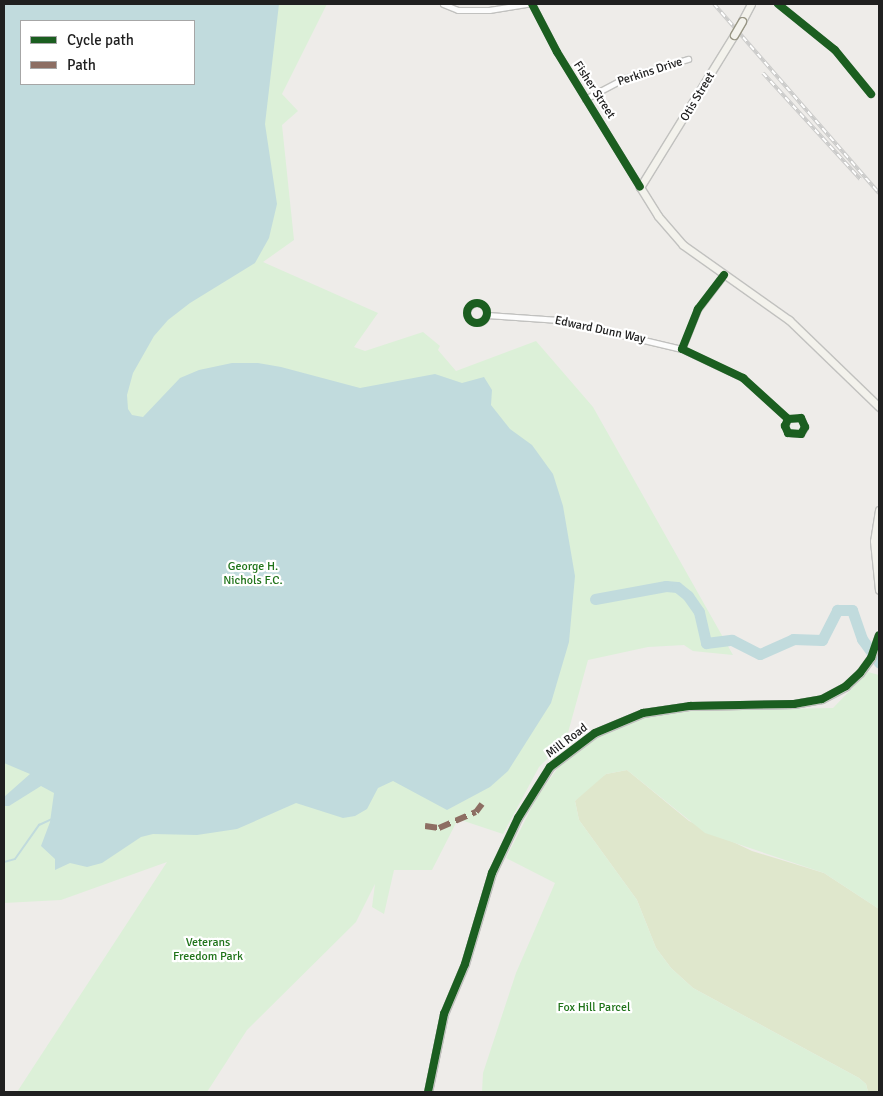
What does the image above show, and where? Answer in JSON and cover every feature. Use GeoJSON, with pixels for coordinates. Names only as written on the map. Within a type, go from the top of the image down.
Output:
{"type":"FeatureCollection","features":[{"type":"Feature","properties":{"kind":"street"},"geometry":{"type":"LineString","coordinates":[[442,4],[466,10],[528,4]]}},
{"type":"Feature","properties":{"kind":"street","name":"Fisher Street"},"geometry":{"type":"LineString","coordinates":[[532,4],[585,99],[658,216],[678,240],[789,320],[879,407]]}},
{"type":"Feature","properties":{"kind":"street","name":"Otis Street"},"geometry":{"type":"LineString","coordinates":[[640,187],[734,35],[751,4]]}},
{"type":"Feature","properties":{"kind":"street"},"geometry":{"type":"LineString","coordinates":[[778,4],[835,50],[870,94]]}},
{"type":"Feature","properties":{"kind":"street","name":"Perkins Drive"},"geometry":{"type":"LineString","coordinates":[[585,99],[625,78],[688,59]]}},
{"type":"Feature","properties":{"kind":"street"},"geometry":{"type":"LineString","coordinates":[[682,349],[698,309],[724,275]]}},
{"type":"Feature","properties":{"kind":"street","name":"Edward Dunn Way"},"geometry":{"type":"LineString","coordinates":[[474,303],[481,303],[487,314],[484,320],[474,323],[467,317],[467,310],[474,303]]}},
{"type":"Feature","properties":{"kind":"street","name":"Edward Dunn Way"},"geometry":{"type":"LineString","coordinates":[[487,314],[559,320],[682,349],[743,378],[788,419]]}},
{"type":"Feature","properties":{"kind":"street"},"geometry":{"type":"LineString","coordinates":[[795,416],[802,420],[805,427],[801,434],[788,434],[785,426],[788,419],[795,416]]}},
{"type":"Feature","properties":{"kind":"street"},"geometry":{"type":"LineString","coordinates":[[879,515],[874,541],[879,590]]}},
{"type":"Feature","properties":{"kind":"street","name":"Mill Road"},"geometry":{"type":"LineString","coordinates":[[428,1092],[444,1014],[465,964],[492,873],[540,779],[557,760],[595,733],[635,716],[690,706],[813,702],[846,686],[866,666],[879,635]]}},
{"type":"Feature","properties":{"kind":"green space","name":"George H. Nichols F.C."},"geometry":{"type":"Polygon","coordinates":[[[4,4],[327,4],[282,94],[298,111],[282,125],[294,240],[263,262],[378,313],[354,347],[365,351],[423,332],[440,346],[438,350],[456,371],[536,341],[593,407],[733,655],[693,651],[684,645],[648,647],[588,660],[566,740],[539,767],[503,834],[458,819],[432,870],[394,870],[384,914],[372,907],[375,884],[356,922],[247,1030],[207,1092],[17,1092],[167,862],[61,900],[4,903],[4,4]]]}},
{"type":"Feature","properties":{"kind":"green space","name":"Fox Hill Parcel"},"geometry":{"type":"Polygon","coordinates":[[[868,672],[879,675],[879,909],[824,873],[705,833],[627,770],[606,774],[575,801],[579,820],[637,900],[656,948],[671,968],[693,988],[859,1078],[866,1084],[868,1092],[482,1092],[483,1073],[516,973],[555,883],[506,858],[537,797],[557,769],[572,753],[604,733],[635,720],[672,711],[833,708],[868,672]]]}},
{"type":"Feature","properties":{"kind":"green space"},"geometry":{"type":"Polygon","coordinates":[[[627,770],[689,821],[752,851],[824,873],[879,909],[879,1092],[868,1092],[866,1084],[859,1078],[693,988],[671,968],[656,948],[637,900],[579,820],[575,801],[585,789],[606,774],[627,770]]]}},
{"type":"Feature","properties":{"kind":"water","name":"George H. Nichols F.C."},"geometry":{"type":"Polygon","coordinates":[[[4,4],[279,4],[265,124],[277,204],[269,238],[255,263],[190,303],[168,320],[154,336],[133,373],[127,395],[128,409],[132,415],[143,417],[180,378],[199,370],[232,363],[258,363],[281,367],[360,388],[435,374],[462,383],[484,377],[492,390],[491,405],[510,429],[532,445],[553,474],[563,506],[575,576],[569,642],[551,703],[508,771],[490,787],[447,810],[393,781],[378,788],[367,809],[355,816],[343,818],[296,803],[237,829],[197,835],[153,834],[141,837],[102,863],[87,867],[70,863],[55,870],[55,859],[41,846],[50,822],[54,793],[41,786],[9,806],[4,806],[4,797],[30,774],[4,763],[4,4]]]}},
{"type":"Feature","properties":{"kind":"waterway"},"geometry":{"type":"LineString","coordinates":[[595,599],[666,586],[677,587],[688,596],[699,612],[706,643],[732,640],[760,654],[793,639],[822,640],[837,610],[852,610],[862,639],[879,662]]}},
{"type":"Feature","properties":{"kind":"waterway"},"geometry":{"type":"LineString","coordinates":[[4,862],[15,859],[39,825],[52,819]]}},
{"type":"Feature","properties":{"kind":"railway"},"geometry":{"type":"LineString","coordinates":[[714,4],[879,193]]}},
{"type":"Feature","properties":{"kind":"railway"},"geometry":{"type":"LineString","coordinates":[[763,73],[860,179]]}},
{"type":"Feature","properties":{"kind":"marked path"},"geometry":{"type":"LineString","coordinates":[[425,826],[439,828],[476,812],[482,804]]}},
{"type":"Feature","properties":{"kind":"cycle path"},"geometry":{"type":"LineString","coordinates":[[532,4],[557,52],[640,187]]}},
{"type":"Feature","properties":{"kind":"cycle path"},"geometry":{"type":"LineString","coordinates":[[778,4],[835,50],[871,94]]}},
{"type":"Feature","properties":{"kind":"cycle path"},"geometry":{"type":"LineString","coordinates":[[724,275],[698,309],[682,349],[743,378],[788,419],[801,418],[805,427],[801,434],[788,433],[785,426],[788,419]]}},
{"type":"Feature","properties":{"kind":"cycle path"},"geometry":{"type":"LineString","coordinates":[[473,303],[481,303],[487,309],[487,313],[487,317],[481,323],[473,323],[467,317],[467,309],[473,303]]}},
{"type":"Feature","properties":{"kind":"cycle path"},"geometry":{"type":"LineString","coordinates":[[428,1092],[444,1014],[465,964],[492,873],[518,818],[550,767],[595,733],[643,713],[690,706],[794,704],[822,699],[846,686],[860,673],[871,658],[879,635]]}},
{"type":"Feature","properties":{"kind":"park label","name":"Veterans Freedom Park"},"geometry":{"type":"Point","coordinates":[208,950]}}]}
